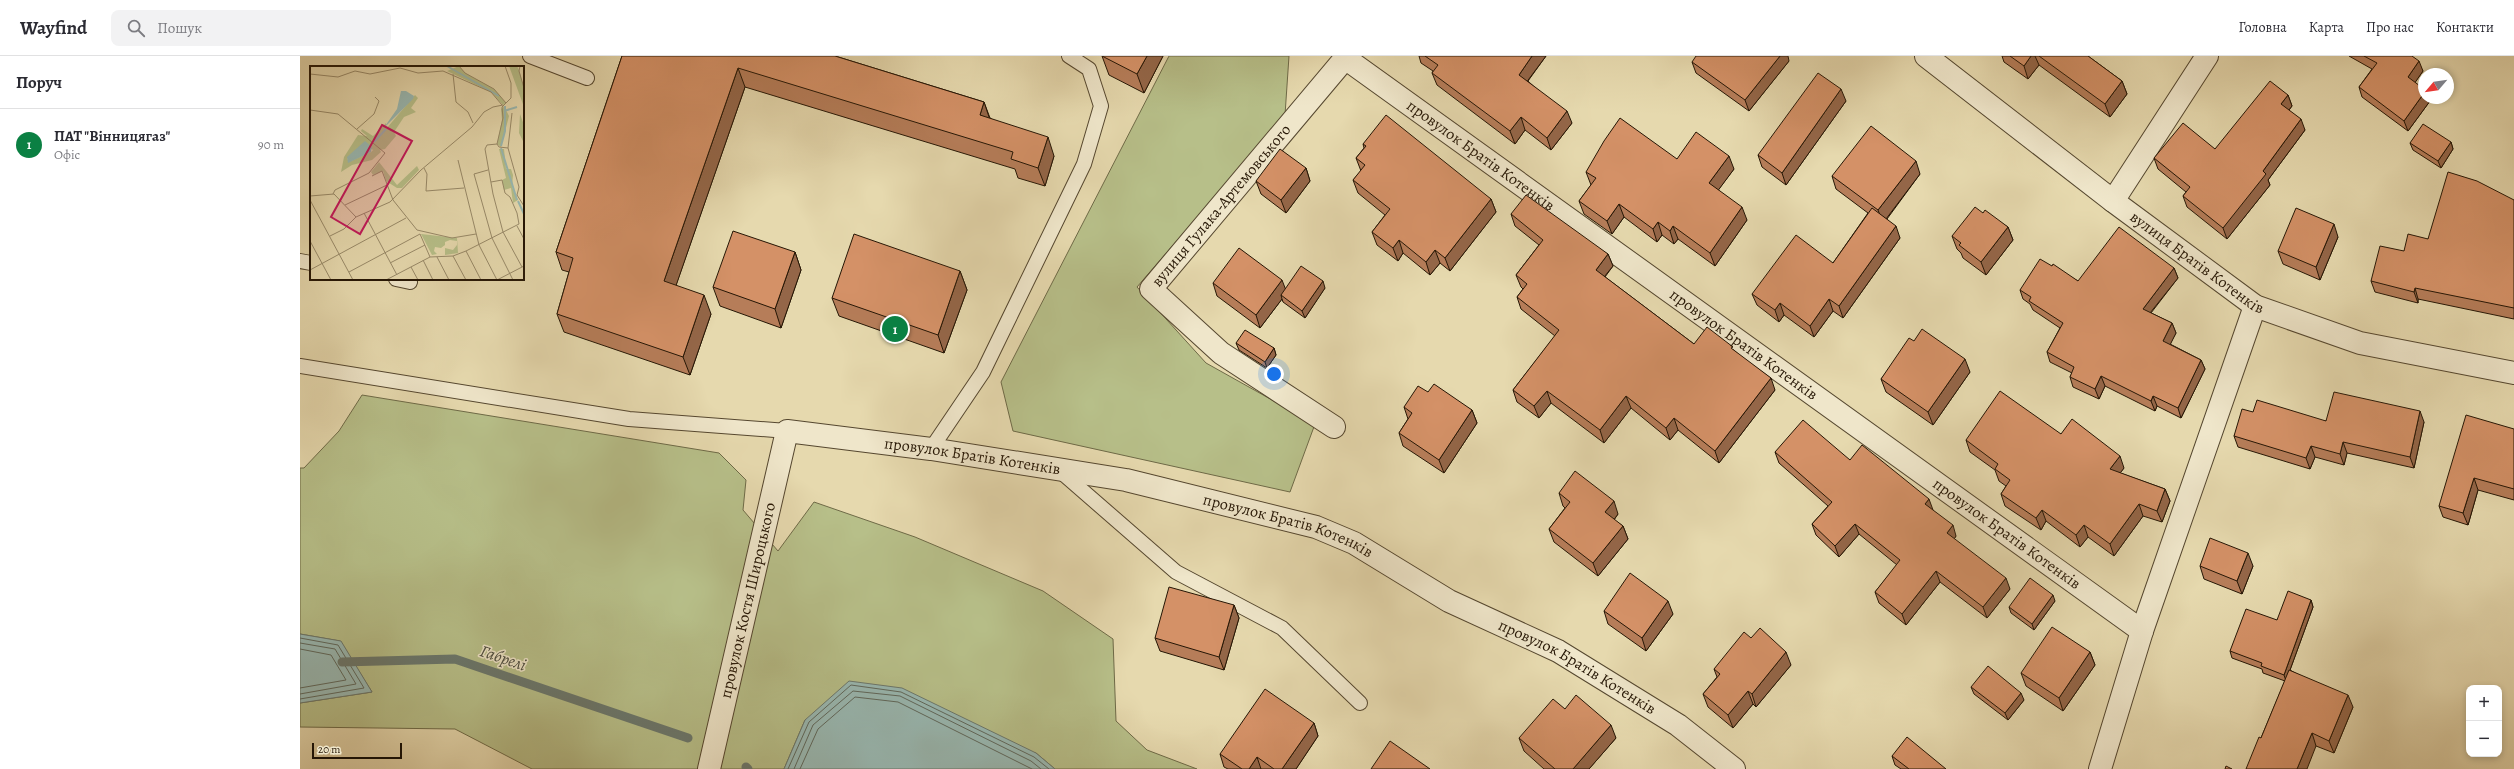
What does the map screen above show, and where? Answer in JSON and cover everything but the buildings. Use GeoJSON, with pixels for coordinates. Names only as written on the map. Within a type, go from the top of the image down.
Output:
{"type":"FeatureCollection","features":[{"type":"Feature","properties":{"kind":"street","name":"вулиця Братів Котенків"},"geometry":{"type":"LineString","coordinates":[[1926,56],[2113,201],[2255,306],[2360,343],[2514,373]]}},
{"type":"Feature","properties":{"kind":"street"},"geometry":{"type":"LineString","coordinates":[[2113,201],[2207,56]]}},
{"type":"Feature","properties":{"kind":"street","name":"провулок Братів Котенків"},"geometry":{"type":"LineString","coordinates":[[1346,57],[2142,631]]}},
{"type":"Feature","properties":{"kind":"street","name":"вулиця Гулака-Артемовського"},"geometry":{"type":"LineString","coordinates":[[1334,427],[1221,353],[1151,289],[1346,57]]}},
{"type":"Feature","properties":{"kind":"street"},"geometry":{"type":"LineString","coordinates":[[2100,769],[2142,631],[2255,306]]}},
{"type":"Feature","properties":{"kind":"street","name":"провулок Братів Котенків"},"geometry":{"type":"LineString","coordinates":[[787,431],[931,449],[1126,480],[1316,527],[1354,543],[1449,601],[1558,651],[1678,725],[1734,769]]}},
{"type":"Feature","properties":{"kind":"street","name":"провулок Костя Широцького"},"geometry":{"type":"LineString","coordinates":[[709,769],[787,431]]}},
{"type":"Feature","properties":{"kind":"lane"},"geometry":{"type":"LineString","coordinates":[[530,56],[587,78]]}},
{"type":"Feature","properties":{"kind":"lane"},"geometry":{"type":"LineString","coordinates":[[931,449],[983,372],[1084,164],[1101,106],[1089,69],[1069,56]]}},
{"type":"Feature","properties":{"kind":"lane"},"geometry":{"type":"LineString","coordinates":[[300,261],[310,263]]}},
{"type":"Feature","properties":{"kind":"lane"},"geometry":{"type":"LineString","coordinates":[[300,366],[629,419],[787,431]]}},
{"type":"Feature","properties":{"kind":"lane"},"geometry":{"type":"LineString","coordinates":[[1058,470],[1176,572],[1282,628],[1360,703]]}},
{"type":"Feature","properties":{"kind":"green space"},"geometry":{"type":"Polygon","coordinates":[[[1169,56],[1289,56],[1285,115],[1137,287],[1206,363],[1315,424],[1290,492],[1013,431],[1001,382],[1169,56]]]}},
{"type":"Feature","properties":{"kind":"green space"},"geometry":{"type":"Polygon","coordinates":[[[362,395],[719,453],[746,480],[743,510],[778,551],[814,502],[915,537],[1043,591],[1113,639],[1116,721],[1147,750],[1197,769],[1055,769],[1036,753],[805,720],[784,769],[532,769],[455,729],[300,727],[300,703],[372,692],[340,641],[300,634],[300,468],[304,468],[339,431],[362,395]]]}},
{"type":"Feature","properties":{"kind":"water"},"geometry":{"type":"Polygon","coordinates":[[[300,634],[341,641],[372,692],[300,703],[300,634]]]}},
{"type":"Feature","properties":{"kind":"water"},"geometry":{"type":"Polygon","coordinates":[[[849,681],[902,688],[1036,753],[1055,769],[784,769],[805,720],[849,681]]]}},
{"type":"Feature","properties":{"kind":"waterway","name":"Габрелі"},"geometry":{"type":"LineString","coordinates":[[342,662],[455,659],[688,738]]}},
{"type":"Feature","properties":{"kind":"place","name":"ПАТ \"Вінницягаз\""},"geometry":{"type":"Point","coordinates":[895,329]}}]}
